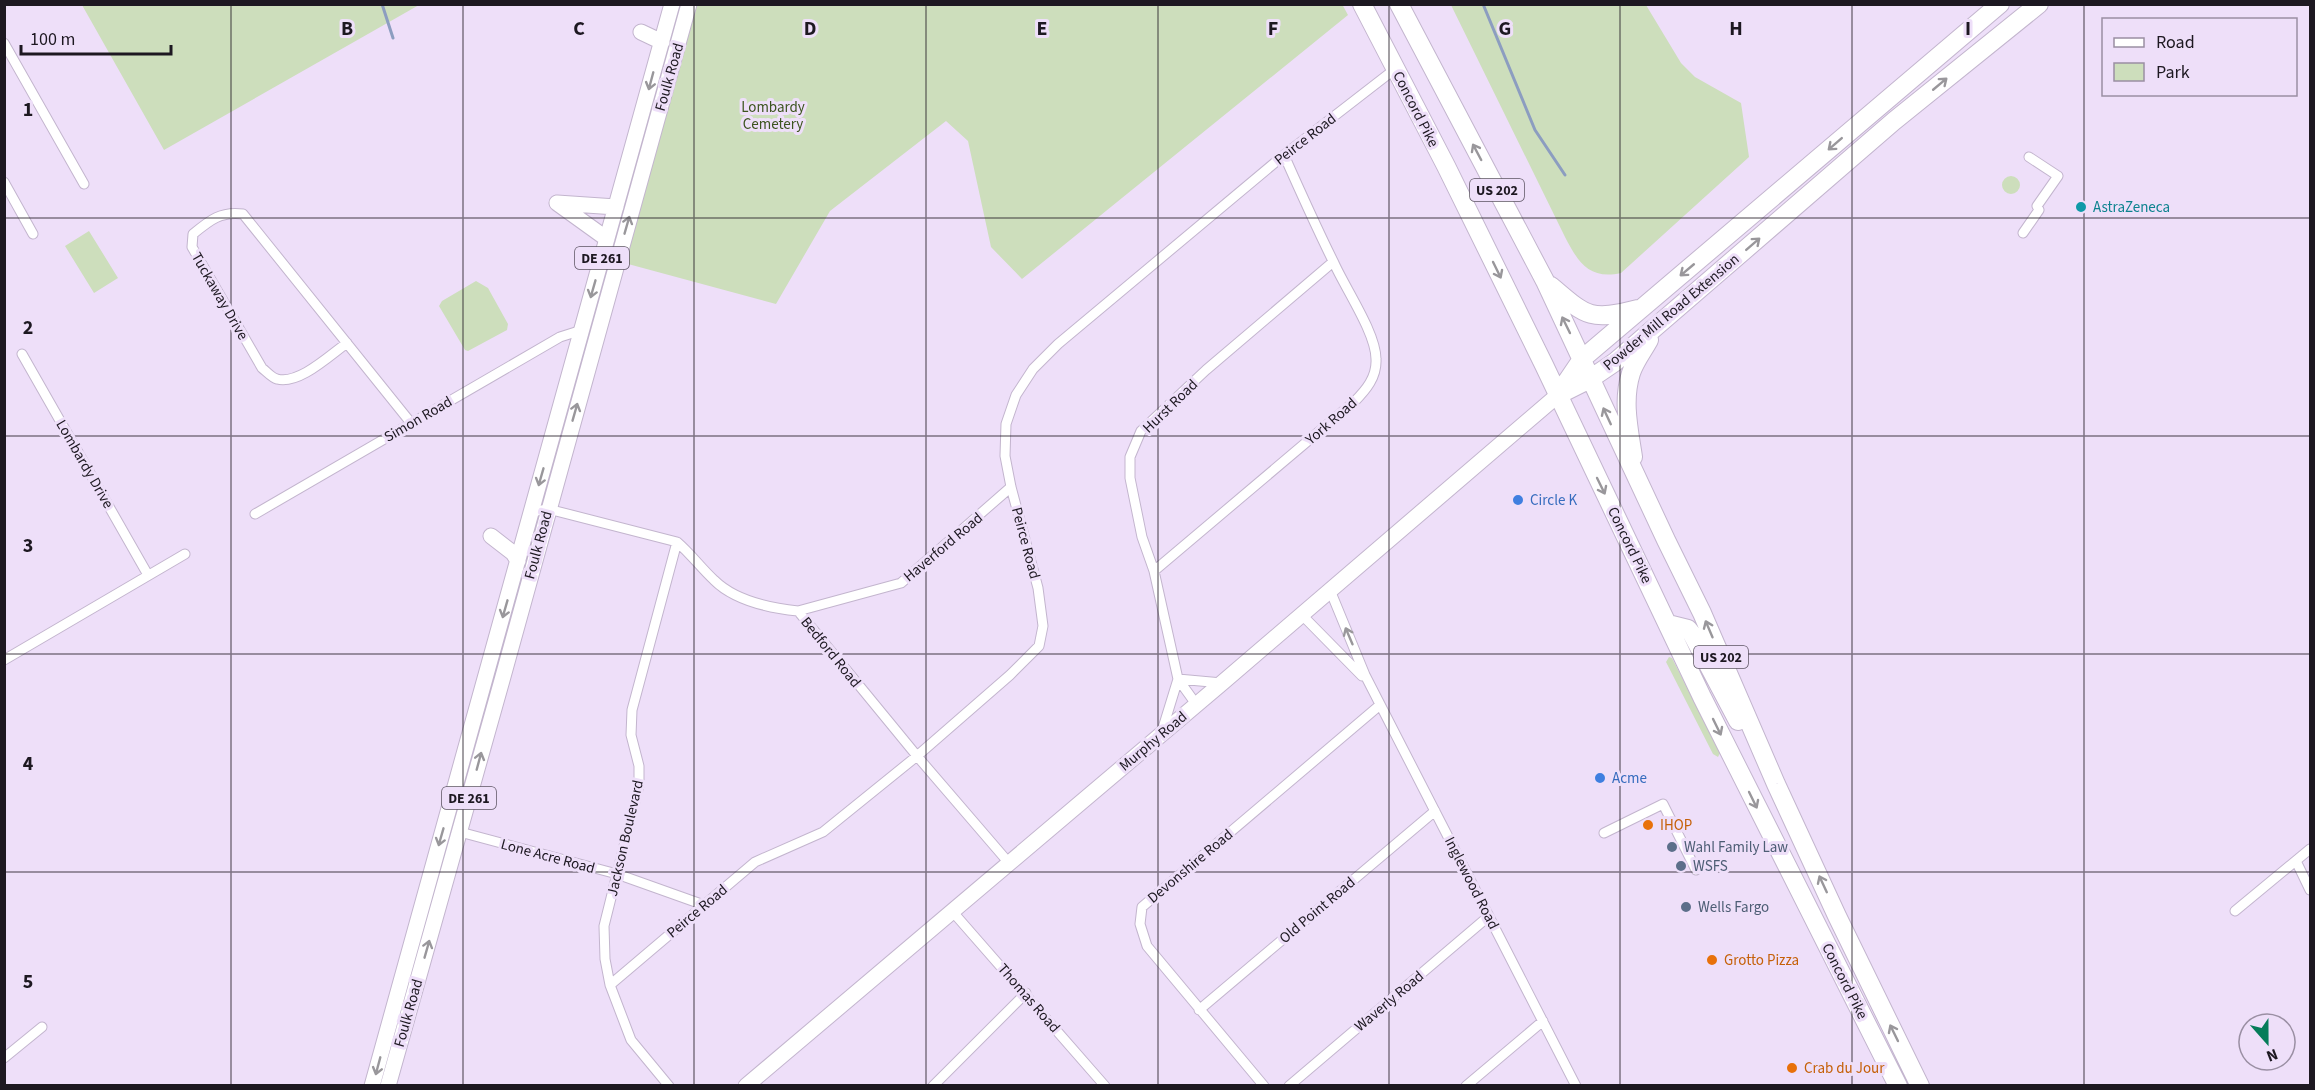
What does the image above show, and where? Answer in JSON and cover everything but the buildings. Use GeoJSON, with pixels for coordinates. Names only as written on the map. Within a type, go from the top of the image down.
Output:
{"type":"FeatureCollection","features":[{"type":"Feature","properties":{"kind":"highway","name":"Concord Pike"},"geometry":{"type":"LineString","coordinates":[[1362,4],[1446,166],[1764,821],[1898,1086]]}},
{"type":"Feature","properties":{"kind":"highway","name":"Concord Pike"},"geometry":{"type":"LineString","coordinates":[[1399,4],[1545,281],[1702,613],[1776,784],[1920,1086]]}},
{"type":"Feature","properties":{"kind":"highway","name":"Powder Mill Road Extension"},"geometry":{"type":"LineString","coordinates":[[1558,395],[1582,359],[2000,4]]}},
{"type":"Feature","properties":{"kind":"highway","name":"Powder Mill Road Extension"},"geometry":{"type":"LineString","coordinates":[[1558,395],[1590,379],[1615,362],[1894,121],[2039,4]]}},
{"type":"Feature","properties":{"kind":"highway"},"geometry":{"type":"LineString","coordinates":[[1545,281],[1578,309],[1594,316],[1619,314],[1642,307]]}},
{"type":"Feature","properties":{"kind":"highway"},"geometry":{"type":"LineString","coordinates":[[1636,477],[1627,413],[1629,383],[1636,362],[1657,327]]}},
{"type":"Feature","properties":{"kind":"highway"},"geometry":{"type":"LineString","coordinates":[[1668,624],[1688,629],[1692,634],[1724,697],[1776,784]]}},
{"type":"Feature","properties":{"kind":"main road","name":"Foulk Road"},"geometry":{"type":"LineString","coordinates":[[388,1086],[548,509],[646,128],[662,42],[672,4]]}},
{"type":"Feature","properties":{"kind":"main road","name":"Foulk Road"},"geometry":{"type":"LineString","coordinates":[[372,1086],[616,207],[689,4]]}},
{"type":"Feature","properties":{"kind":"main road"},"geometry":{"type":"LineString","coordinates":[[641,32],[662,42]]}},
{"type":"Feature","properties":{"kind":"main road"},"geometry":{"type":"LineString","coordinates":[[607,239],[557,203],[616,207]]}},
{"type":"Feature","properties":{"kind":"main road","name":"Murphy Road"},"geometry":{"type":"LineString","coordinates":[[746,1086],[1558,395]]}},
{"type":"Feature","properties":{"kind":"main road"},"geometry":{"type":"LineString","coordinates":[[491,536],[513,553],[518,561]]}},
{"type":"Feature","properties":{"kind":"street"},"geometry":{"type":"LineString","coordinates":[[4,43],[84,184]]}},
{"type":"Feature","properties":{"kind":"street","name":"Peirce Road"},"geometry":{"type":"LineString","coordinates":[[610,985],[755,862],[823,832],[917,756],[1010,675],[1039,646],[1043,626],[1038,588],[1011,488],[1005,456],[1006,424],[1016,395],[1033,369],[1058,344],[1284,155],[1395,69]]}},
{"type":"Feature","properties":{"kind":"street","name":"York Road"},"geometry":{"type":"LineString","coordinates":[[1154,571],[1354,402],[1366,390],[1372,379],[1376,362],[1375,345],[1333,262],[1284,155]]}},
{"type":"Feature","properties":{"kind":"street"},"geometry":{"type":"LineString","coordinates":[[2023,233],[2039,210],[2037,206],[2058,176],[2029,158]]}},
{"type":"Feature","properties":{"kind":"street"},"geometry":{"type":"LineString","coordinates":[[4,182],[33,234]]}},
{"type":"Feature","properties":{"kind":"street","name":"Tuckaway Drive"},"geometry":{"type":"LineString","coordinates":[[347,342],[306,373],[291,379],[276,379],[262,368],[192,247],[193,234],[209,221],[229,212],[243,214],[347,342],[411,423]]}},
{"type":"Feature","properties":{"kind":"street","name":"Hurst Road"},"geometry":{"type":"LineString","coordinates":[[1196,704],[1178,679],[1154,571],[1142,537],[1130,478],[1130,457],[1141,431],[1206,370],[1333,262]]}},
{"type":"Feature","properties":{"kind":"street","name":"Simon Road"},"geometry":{"type":"LineString","coordinates":[[255,514],[560,337],[582,330]]}},
{"type":"Feature","properties":{"kind":"street","name":"Lombardy Drive"},"geometry":{"type":"LineString","coordinates":[[22,354],[148,575]]}},
{"type":"Feature","properties":{"kind":"street","name":"Haverford Road"},"geometry":{"type":"LineString","coordinates":[[798,611],[902,583],[1011,488]]}},
{"type":"Feature","properties":{"kind":"street","name":"Bedford Road"},"geometry":{"type":"LineString","coordinates":[[531,512],[548,509],[677,542],[692,554],[715,581],[741,598],[783,610],[798,611],[917,756],[1009,863]]}},
{"type":"Feature","properties":{"kind":"street","name":"Jackson Boulevard"},"geometry":{"type":"LineString","coordinates":[[669,1086],[631,1040],[610,985],[605,959],[604,926],[639,786],[639,766],[631,735],[632,710],[677,542]]}},
{"type":"Feature","properties":{"kind":"street"},"geometry":{"type":"LineString","coordinates":[[4,660],[185,554]]}},
{"type":"Feature","properties":{"kind":"street","name":"Inglewood Road"},"geometry":{"type":"LineString","coordinates":[[1330,590],[1368,681],[1576,1086]]}},
{"type":"Feature","properties":{"kind":"street","name":"Inglewood Road"},"geometry":{"type":"LineString","coordinates":[[1301,614],[1368,681]]}},
{"type":"Feature","properties":{"kind":"street"},"geometry":{"type":"LineString","coordinates":[[1162,734],[1178,679],[1222,683]]}},
{"type":"Feature","properties":{"kind":"street","name":"Devonshire Road"},"geometry":{"type":"LineString","coordinates":[[1264,1086],[1147,946],[1140,924],[1142,907],[1380,705]]}},
{"type":"Feature","properties":{"kind":"street"},"geometry":{"type":"LineString","coordinates":[[1604,833],[1663,804],[1696,870]]}},
{"type":"Feature","properties":{"kind":"street","name":"Old Point Road"},"geometry":{"type":"LineString","coordinates":[[1199,1010],[1435,811]]}},
{"type":"Feature","properties":{"kind":"street","name":"Lone Acre Road"},"geometry":{"type":"LineString","coordinates":[[460,832],[617,874],[704,905]]}},
{"type":"Feature","properties":{"kind":"street"},"geometry":{"type":"LineString","coordinates":[[2235,911],[2310,849]]}},
{"type":"Feature","properties":{"kind":"street"},"geometry":{"type":"LineString","coordinates":[[2296,861],[2310,890]]}},
{"type":"Feature","properties":{"kind":"street","name":"Thomas Road"},"geometry":{"type":"LineString","coordinates":[[952,911],[1026,993],[1100,1084]]}},
{"type":"Feature","properties":{"kind":"street","name":"Waverly Road"},"geometry":{"type":"LineString","coordinates":[[1289,1086],[1489,916]]}},
{"type":"Feature","properties":{"kind":"street"},"geometry":{"type":"LineString","coordinates":[[933,1086],[1026,993]]}},
{"type":"Feature","properties":{"kind":"street"},"geometry":{"type":"LineString","coordinates":[[1466,1086],[1543,1021]]}},
{"type":"Feature","properties":{"kind":"street"},"geometry":{"type":"LineString","coordinates":[[4,1058],[42,1027]]}},
{"type":"Feature","properties":{"kind":"green space","name":"Lombardy Cemetery"},"geometry":{"type":"Polygon","coordinates":[[[1342,4],[1348,15],[1022,279],[991,247],[968,141],[946,121],[830,211],[776,304],[617,261],[689,5],[1342,4]]]}},
{"type":"Feature","properties":{"kind":"green space"},"geometry":{"type":"Polygon","coordinates":[[[82,5],[419,5],[164,150],[82,5]]]}},
{"type":"Feature","properties":{"kind":"green space"},"geometry":{"type":"Polygon","coordinates":[[[1451,5],[1646,5],[1681,63],[1695,77],[1741,103],[1749,157],[1621,273],[1601,274],[1593,271],[1580,261],[1565,237],[1451,5]]]}},
{"type":"Feature","properties":{"kind":"green space"},"geometry":{"type":"Polygon","coordinates":[[[2011,176],[2017,179],[2020,185],[2017,191],[2011,194],[2005,191],[2002,185],[2005,179],[2011,176]]]}},
{"type":"Feature","properties":{"kind":"green space"},"geometry":{"type":"Polygon","coordinates":[[[89,231],[118,278],[94,293],[65,246],[89,231]]]}},
{"type":"Feature","properties":{"kind":"green space"},"geometry":{"type":"Polygon","coordinates":[[[476,281],[488,288],[508,324],[507,330],[468,351],[465,350],[439,306],[442,301],[476,281]]]}},
{"type":"Feature","properties":{"kind":"green space"},"geometry":{"type":"Polygon","coordinates":[[[1669,657],[1672,658],[1720,753],[1718,757],[1713,754],[1666,662],[1669,657]]]}},
{"type":"Feature","properties":{"kind":"waterway"},"geometry":{"type":"LineString","coordinates":[[382,4],[393,38]]}},
{"type":"Feature","properties":{"kind":"waterway"},"geometry":{"type":"LineString","coordinates":[[1483,4],[1535,130],[1565,175]]}},
{"type":"Feature","properties":{"kind":"place","name":"AstraZeneca"},"geometry":{"type":"Point","coordinates":[2081,207]}},
{"type":"Feature","properties":{"kind":"place","name":"Circle K"},"geometry":{"type":"Point","coordinates":[1518,500]}},
{"type":"Feature","properties":{"kind":"place","name":"Acme"},"geometry":{"type":"Point","coordinates":[1600,778]}},
{"type":"Feature","properties":{"kind":"place","name":"IHOP"},"geometry":{"type":"Point","coordinates":[1648,825]}},
{"type":"Feature","properties":{"kind":"place","name":"Wahl Family Law"},"geometry":{"type":"Point","coordinates":[1672,847]}},
{"type":"Feature","properties":{"kind":"place","name":"WSFS"},"geometry":{"type":"Point","coordinates":[1681,866]}},
{"type":"Feature","properties":{"kind":"place","name":"Wells Fargo"},"geometry":{"type":"Point","coordinates":[1686,907]}},
{"type":"Feature","properties":{"kind":"place","name":"Grotto Pizza"},"geometry":{"type":"Point","coordinates":[1712,960]}},
{"type":"Feature","properties":{"kind":"place","name":"Crab du Jour"},"geometry":{"type":"Point","coordinates":[1792,1068]}}]}
